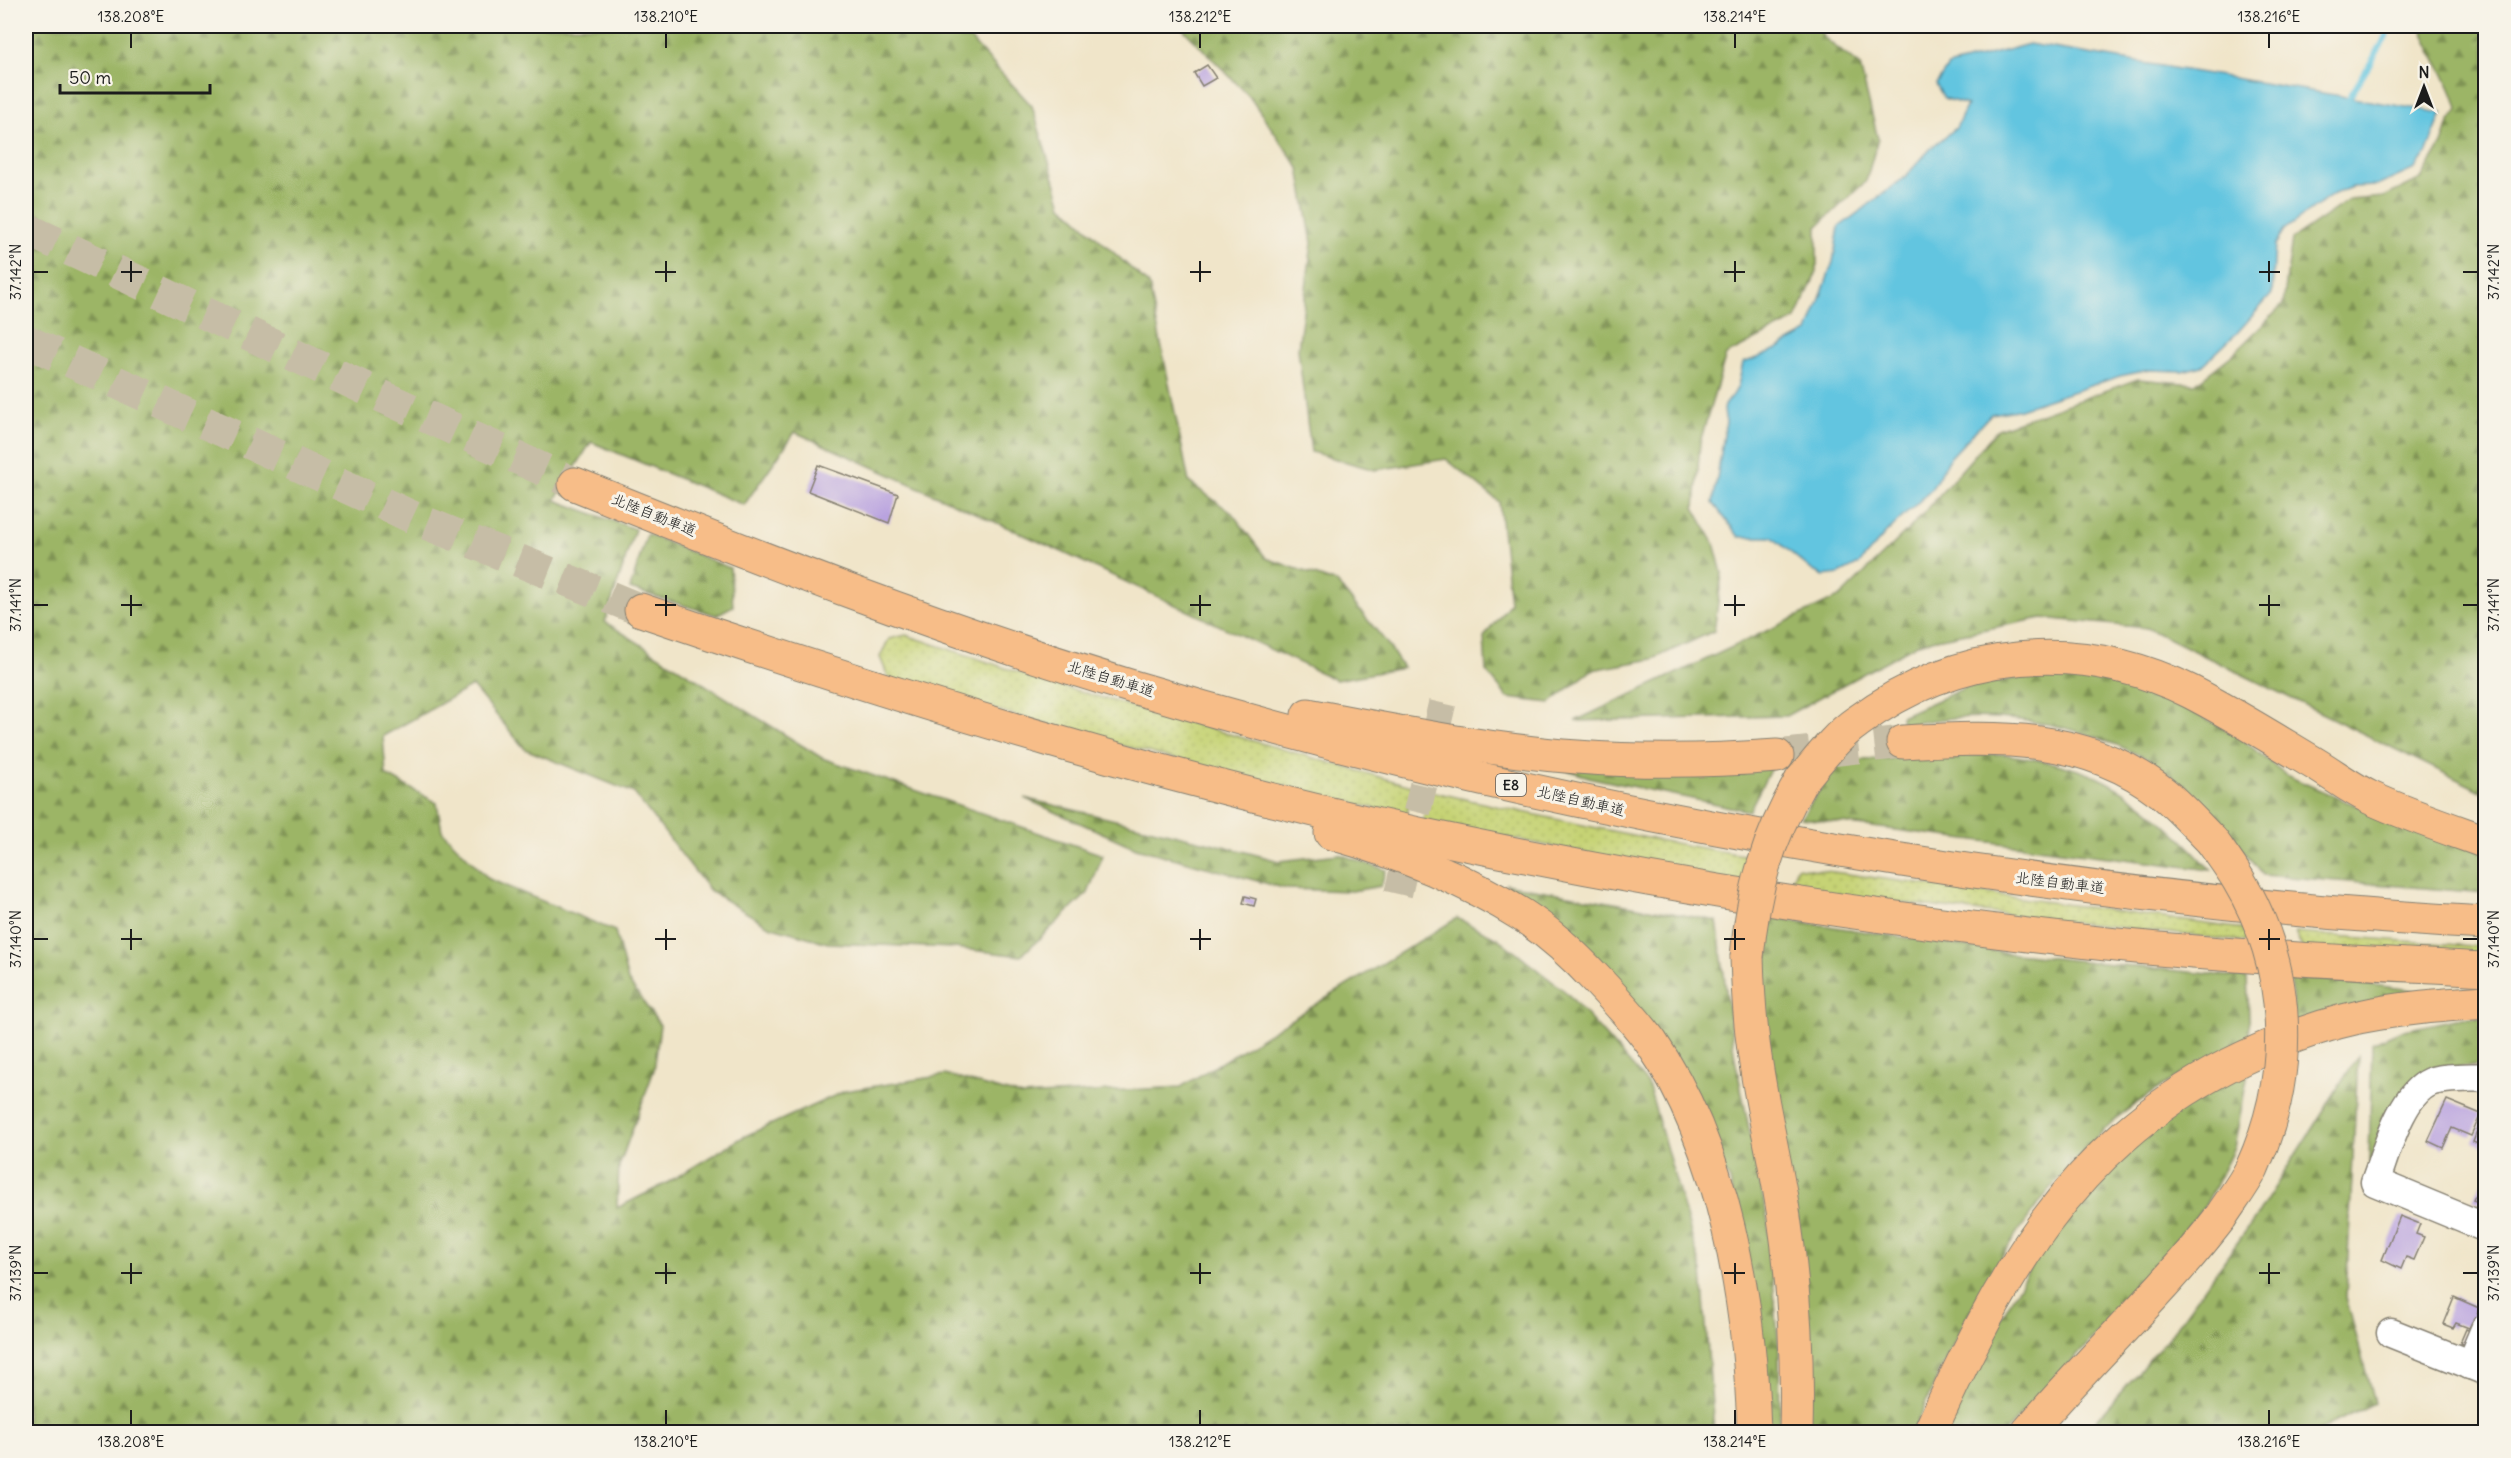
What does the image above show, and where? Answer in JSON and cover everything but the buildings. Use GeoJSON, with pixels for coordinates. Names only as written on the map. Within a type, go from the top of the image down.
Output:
{"type":"FeatureCollection","features":[{"type":"Feature","properties":{"kind":"highway","name":"北陸自動車道"},"geometry":{"type":"LineString","coordinates":[[575,484],[758,557],[965,632],[1132,687],[1310,736],[1471,776],[1641,814],[1825,848],[2008,877],[2193,900],[2399,919],[2486,923]]}},
{"type":"Feature","properties":{"kind":"highway"},"geometry":{"type":"LineString","coordinates":[[641,610],[793,662],[1107,758],[1470,845],[1682,885],[1893,918],[2102,943],[2311,960],[2486,969]]}},
{"type":"Feature","properties":{"kind":"highway"},"geometry":{"type":"LineString","coordinates":[[965,632],[1289,711],[1486,747],[1578,757],[1662,760],[1777,756]]}},
{"type":"Feature","properties":{"kind":"highway"},"geometry":{"type":"LineString","coordinates":[[1796,1432],[1796,1336],[1791,1275],[1783,1210],[1755,1058],[1748,999],[1747,957],[1750,919],[1768,845],[1783,812],[1801,781],[1822,755],[1855,723],[1890,700],[1928,680],[1973,666],[2016,658],[2061,656],[2103,661],[2145,672],[2189,692],[2235,716],[2370,797],[2486,842]]}},
{"type":"Feature","properties":{"kind":"highway"},"geometry":{"type":"LineString","coordinates":[[793,662],[874,699],[1119,774],[1349,838],[1419,862],[1472,887],[1523,916],[1571,953],[1613,997],[1651,1042],[1680,1094],[1706,1150],[1736,1266],[1748,1349],[1754,1432]]}},
{"type":"Feature","properties":{"kind":"highway"},"geometry":{"type":"LineString","coordinates":[[1903,742],[1984,738],[2052,744],[2113,763],[2141,778],[2187,815],[2212,842],[2238,880],[2260,924],[2274,964],[2280,1000],[2282,1037],[2280,1078],[2268,1126],[2251,1170],[2220,1218],[2185,1263],[2070,1383],[2028,1432]]}},
{"type":"Feature","properties":{"kind":"highway"},"geometry":{"type":"LineString","coordinates":[[1930,1432],[1962,1363],[2021,1255],[2087,1170],[2119,1139],[2160,1107],[2204,1078],[2255,1052],[2308,1031],[2359,1017],[2423,1007],[2486,1002]]}},
{"type":"Feature","properties":{"kind":"street"},"geometry":{"type":"LineString","coordinates":[[2486,1077],[2431,1081],[2416,1091],[2402,1111],[2375,1182],[2486,1228]]}},
{"type":"Feature","properties":{"kind":"street"},"geometry":{"type":"LineString","coordinates":[[2445,1080],[2486,1099]]}},
{"type":"Feature","properties":{"kind":"street"},"geometry":{"type":"LineString","coordinates":[[2391,1333],[2478,1368],[2486,1327]]}},
{"type":"Feature","properties":{"kind":"green space"},"geometry":{"type":"Polygon","coordinates":[[[26,26],[958,26],[1032,106],[1062,205],[1149,285],[1189,482],[1232,513],[1266,558],[1337,583],[1386,642],[1403,668],[1336,680],[1062,552],[795,432],[744,505],[591,442],[555,500],[635,529],[605,622],[822,758],[1103,855],[1088,893],[1021,956],[954,948],[828,943],[769,926],[710,891],[634,793],[525,749],[472,686],[383,736],[386,775],[437,803],[442,831],[489,879],[615,931],[628,981],[660,1025],[654,1070],[619,1166],[617,1208],[667,1183],[743,1137],[845,1091],[945,1075],[1022,1096],[1181,1087],[1457,918],[1497,938],[1567,993],[1648,1084],[1702,1272],[1714,1432],[26,1432],[26,26]]]}},
{"type":"Feature","properties":{"kind":"green space"},"geometry":{"type":"Polygon","coordinates":[[[1180,26],[1822,26],[1822,36],[1860,66],[1878,139],[1866,181],[1817,227],[1817,271],[1796,319],[1726,355],[1700,442],[1695,509],[1714,543],[1722,573],[1714,631],[1653,659],[1592,670],[1550,703],[1508,698],[1486,671],[1484,637],[1510,603],[1499,502],[1446,459],[1375,470],[1311,452],[1298,349],[1312,243],[1299,168],[1249,96],[1180,26]]]}},
{"type":"Feature","properties":{"kind":"green space"},"geometry":{"type":"Polygon","coordinates":[[[2421,26],[2485,26],[2485,793],[2147,628],[2042,618],[1921,642],[1786,716],[1575,721],[1841,596],[1911,527],[1998,429],[2138,379],[2195,384],[2232,355],[2283,305],[2292,239],[2349,200],[2384,197],[2421,179],[2442,144],[2449,123],[2458,110],[2451,88],[2429,47],[2421,26]]]}},
{"type":"Feature","properties":{"kind":"green space"},"geometry":{"type":"Polygon","coordinates":[[[647,534],[730,568],[733,606],[716,615],[630,589],[647,534]]]}},
{"type":"Feature","properties":{"kind":"green space"},"geometry":{"type":"Polygon","coordinates":[[[906,635],[1057,685],[1415,787],[1406,816],[1115,744],[889,679],[880,657],[889,639],[906,635]]]}},
{"type":"Feature","properties":{"kind":"green space"},"geometry":{"type":"Polygon","coordinates":[[[2033,676],[2089,677],[2153,693],[2231,731],[2288,776],[2345,801],[2485,851],[2485,893],[2263,875],[2226,830],[2186,788],[2155,763],[2126,749],[2073,730],[1987,717],[1929,721],[1902,726],[1901,716],[1969,686],[2033,676]]]}},
{"type":"Feature","properties":{"kind":"green space"},"geometry":{"type":"Polygon","coordinates":[[[2004,754],[2068,767],[2107,782],[2155,815],[2211,870],[1801,818],[1838,762],[1916,756],[2004,754]]]}},
{"type":"Feature","properties":{"kind":"green space"},"geometry":{"type":"Polygon","coordinates":[[[1560,768],[1771,768],[1749,811],[1592,778],[1560,768]]]}},
{"type":"Feature","properties":{"kind":"green space"},"geometry":{"type":"Polygon","coordinates":[[[1430,791],[1592,827],[1756,857],[1749,885],[1423,821],[1430,791]]]}},
{"type":"Feature","properties":{"kind":"green space"},"geometry":{"type":"Polygon","coordinates":[[[1024,798],[1279,861],[1339,854],[1386,870],[1381,886],[1352,891],[1287,889],[1136,848],[1024,798]]]}},
{"type":"Feature","properties":{"kind":"green space"},"geometry":{"type":"Polygon","coordinates":[[[1797,867],[2243,929],[2249,942],[1788,890],[1797,867]]]}},
{"type":"Feature","properties":{"kind":"green space"},"geometry":{"type":"Polygon","coordinates":[[[1505,884],[1717,921],[1735,1059],[1768,1222],[1779,1349],[1780,1432],[1766,1432],[1730,1180],[1574,938],[1505,884]]]}},
{"type":"Feature","properties":{"kind":"green space"},"geometry":{"type":"Polygon","coordinates":[[[1769,917],[2006,953],[2247,978],[2250,1037],[2149,1094],[2118,1117],[2055,1184],[2006,1250],[1985,1285],[1947,1357],[1913,1432],[1808,1432],[1758,986],[1769,917]]]}},
{"type":"Feature","properties":{"kind":"green space"},"geometry":{"type":"Polygon","coordinates":[[[2295,933],[2485,947],[2485,958],[2304,951],[2295,933]]]}},
{"type":"Feature","properties":{"kind":"green space"},"geometry":{"type":"Polygon","coordinates":[[[2290,969],[2349,982],[2436,993],[2294,1024],[2290,969]]]}},
{"type":"Feature","properties":{"kind":"green space"},"geometry":{"type":"Polygon","coordinates":[[[2461,1018],[2485,1018],[2485,1063],[2424,1073],[2369,1162],[2372,1043],[2399,1031],[2461,1018]]]}},
{"type":"Feature","properties":{"kind":"green space"},"geometry":{"type":"Polygon","coordinates":[[[2358,1056],[2346,1297],[2374,1403],[2316,1432],[2086,1432],[2168,1338],[2256,1217],[2358,1056]]]}},
{"type":"Feature","properties":{"kind":"green space"},"geometry":{"type":"Polygon","coordinates":[[[2249,1067],[2234,1148],[2205,1206],[2078,1355],[2005,1432],[1945,1432],[1982,1350],[2041,1249],[2104,1173],[2154,1126],[2249,1067]]]}},
{"type":"Feature","properties":{"kind":"water"},"geometry":{"type":"Polygon","coordinates":[[[2029,44],[2442,113],[2427,152],[2415,169],[2377,186],[2352,187],[2334,194],[2285,229],[2275,245],[2272,294],[2237,333],[2202,366],[2182,371],[2149,370],[2120,376],[2017,410],[1991,414],[1948,460],[1931,490],[1886,533],[1859,564],[1839,574],[1824,576],[1813,571],[1772,537],[1739,537],[1713,503],[1726,422],[1724,409],[1737,388],[1743,363],[1767,354],[1808,332],[1833,262],[1839,227],[1904,178],[1933,146],[1956,128],[1967,105],[1944,98],[1936,84],[1948,66],[2029,44]]]}},
{"type":"Feature","properties":{"kind":"waterway"},"geometry":{"type":"LineString","coordinates":[[2346,103],[2393,26]]}},
{"type":"Feature","properties":{"kind":"tunnel"},"geometry":{"type":"LineString","coordinates":[[26,229],[379,395],[575,484]]}},
{"type":"Feature","properties":{"kind":"tunnel"},"geometry":{"type":"LineString","coordinates":[[26,341],[421,521],[641,610]]}},
{"type":"Feature","properties":{"kind":"tunnel"},"geometry":{"type":"LineString","coordinates":[[1398,894],[1445,691]]}},
{"type":"Feature","properties":{"kind":"tunnel"},"geometry":{"type":"LineString","coordinates":[[1777,756],[1903,742]]}}]}
